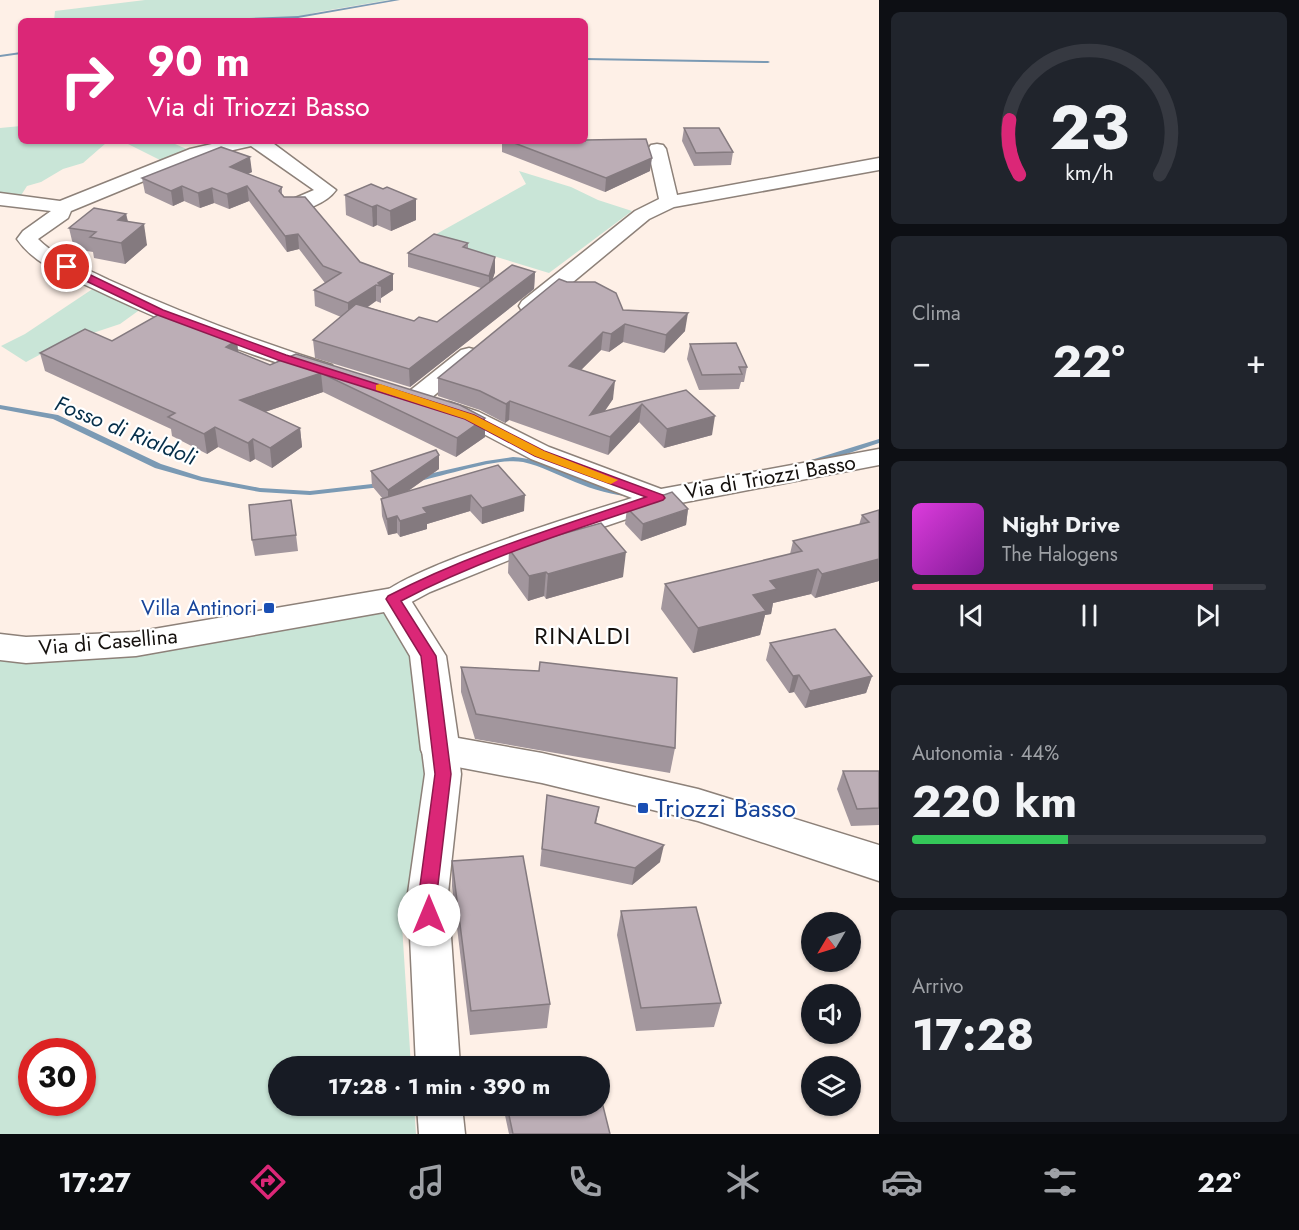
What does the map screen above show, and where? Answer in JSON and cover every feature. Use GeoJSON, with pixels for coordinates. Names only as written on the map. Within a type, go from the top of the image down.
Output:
{"type":"FeatureCollection","features":[{"type":"Feature","properties":{"kind":"street"},"geometry":{"type":"LineString","coordinates":[[0,199],[61,208],[196,153],[235,144]]}},
{"type":"Feature","properties":{"kind":"street"},"geometry":{"type":"LineString","coordinates":[[262,144],[326,190],[319,196],[293,206]]}},
{"type":"Feature","properties":{"kind":"street"},"geometry":{"type":"LineString","coordinates":[[657,149],[669,202]]}},
{"type":"Feature","properties":{"kind":"street"},"geometry":{"type":"LineString","coordinates":[[516,317],[642,215],[669,202],[879,164]]}},
{"type":"Feature","properties":{"kind":"street"},"geometry":{"type":"LineString","coordinates":[[61,208],[61,214],[30,235],[27,239],[31,246],[67,267],[159,312],[282,358],[349,378]]}},
{"type":"Feature","properties":{"kind":"street"},"geometry":{"type":"LineString","coordinates":[[488,339],[405,395],[470,417],[540,453],[659,498]]}},
{"type":"Feature","properties":{"kind":"street","name":"Via di Triozzi Basso"},"geometry":{"type":"LineString","coordinates":[[393,599],[419,585],[519,545],[659,498],[879,457]]}},
{"type":"Feature","properties":{"kind":"street"},"geometry":{"type":"LineString","coordinates":[[393,599],[428,656],[443,774],[428,893],[437,1056]]}},
{"type":"Feature","properties":{"kind":"street","name":"Via di Casellina"},"geometry":{"type":"LineString","coordinates":[[0,647],[26,650],[136,644],[393,599]]}},
{"type":"Feature","properties":{"kind":"street"},"geometry":{"type":"LineString","coordinates":[[440,750],[542,768],[698,805],[879,863]]}},
{"type":"Feature","properties":{"kind":"street"},"geometry":{"type":"LineString","coordinates":[[441,1116],[442,1134]]}},
{"type":"Feature","properties":{"kind":"green space"},"geometry":{"type":"Polygon","coordinates":[[[145,0],[389,0],[295,18],[54,18],[55,11],[145,0]]]}},
{"type":"Feature","properties":{"kind":"green space"},"geometry":{"type":"Polygon","coordinates":[[[18,126],[18,144],[105,144],[83,163],[63,169],[41,182],[27,186],[18,200],[0,199],[0,128],[18,126]]]}},
{"type":"Feature","properties":{"kind":"green space"},"geometry":{"type":"Polygon","coordinates":[[[128,144],[175,144],[196,153],[168,164],[128,144]]]}},
{"type":"Feature","properties":{"kind":"green space"},"geometry":{"type":"Polygon","coordinates":[[[519,171],[571,187],[598,200],[632,211],[549,273],[431,237],[526,184],[519,171]]]}},
{"type":"Feature","properties":{"kind":"green space"},"geometry":{"type":"Polygon","coordinates":[[[100,284],[145,306],[120,324],[60,344],[26,362],[1,346],[25,334],[100,284]]]}},
{"type":"Feature","properties":{"kind":"green space"},"geometry":{"type":"Polygon","coordinates":[[[393,599],[440,750],[402,925],[410,1056],[268,1056],[268,1116],[415,1116],[416,1134],[0,1134],[0,647],[26,649],[393,599]]]}},
{"type":"Feature","properties":{"kind":"building"},"geometry":{"type":"Polygon","coordinates":[[[684,128],[719,128],[733,152],[696,153],[684,128]]]}},
{"type":"Feature","properties":{"kind":"building"},"geometry":{"type":"Polygon","coordinates":[[[646,139],[652,158],[606,178],[517,144],[588,144],[588,140],[646,139]]]}},
{"type":"Feature","properties":{"kind":"building"},"geometry":{"type":"Polygon","coordinates":[[[221,147],[250,157],[230,167],[282,187],[279,191],[284,197],[305,197],[360,262],[393,274],[378,283],[381,286],[376,285],[348,303],[314,290],[341,273],[323,266],[298,234],[285,236],[247,186],[227,194],[212,188],[198,193],[182,186],[171,191],[142,178],[221,147]]]}},
{"type":"Feature","properties":{"kind":"building"},"geometry":{"type":"Polygon","coordinates":[[[371,184],[383,189],[387,187],[416,199],[390,211],[377,205],[372,207],[345,195],[371,184]]]}},
{"type":"Feature","properties":{"kind":"building"},"geometry":{"type":"Polygon","coordinates":[[[94,208],[126,214],[118,220],[144,224],[121,243],[90,237],[96,232],[69,228],[94,208]]]}},
{"type":"Feature","properties":{"kind":"building"},"geometry":{"type":"Polygon","coordinates":[[[434,234],[468,243],[463,247],[495,257],[489,276],[408,253],[434,234]]]}},
{"type":"Feature","properties":{"kind":"building"},"geometry":{"type":"Polygon","coordinates":[[[512,265],[535,272],[409,369],[313,340],[356,304],[414,321],[419,317],[437,322],[512,265]]]}},
{"type":"Feature","properties":{"kind":"building"},"geometry":{"type":"Polygon","coordinates":[[[559,279],[567,282],[595,282],[616,293],[623,310],[688,313],[666,335],[625,324],[611,334],[603,332],[569,366],[615,381],[590,415],[686,390],[715,416],[667,429],[642,404],[610,437],[510,401],[506,404],[480,391],[438,378],[559,279]]]}},
{"type":"Feature","properties":{"kind":"building"},"geometry":{"type":"Polygon","coordinates":[[[163,312],[237,340],[226,347],[270,365],[296,354],[460,405],[485,418],[457,438],[321,373],[240,400],[300,428],[270,448],[253,439],[248,443],[215,427],[204,434],[168,417],[175,413],[40,353],[85,329],[112,341],[163,312]]]}},
{"type":"Feature","properties":{"kind":"building"},"geometry":{"type":"Polygon","coordinates":[[[736,343],[747,367],[739,367],[742,374],[702,375],[690,344],[736,343]]]}},
{"type":"Feature","properties":{"kind":"building"},"geometry":{"type":"Polygon","coordinates":[[[436,450],[439,455],[388,490],[371,471],[436,450]]]}},
{"type":"Feature","properties":{"kind":"building"},"geometry":{"type":"Polygon","coordinates":[[[498,465],[525,495],[482,508],[471,495],[423,508],[427,513],[400,521],[397,516],[387,519],[381,499],[498,465]]]}},
{"type":"Feature","properties":{"kind":"building"},"geometry":{"type":"Polygon","coordinates":[[[672,492],[688,509],[643,524],[627,508],[672,492]]]}},
{"type":"Feature","properties":{"kind":"building"},"geometry":{"type":"Polygon","coordinates":[[[291,500],[296,535],[252,540],[249,505],[291,500]]]}},
{"type":"Feature","properties":{"kind":"building"},"geometry":{"type":"Polygon","coordinates":[[[879,510],[879,559],[822,574],[818,569],[770,581],[777,589],[753,595],[766,611],[698,628],[665,584],[802,551],[793,541],[869,522],[862,515],[879,510]]]}},
{"type":"Feature","properties":{"kind":"building"},"geometry":{"type":"Polygon","coordinates":[[[601,523],[626,552],[548,574],[546,572],[529,576],[509,549],[601,523]]]}},
{"type":"Feature","properties":{"kind":"building"},"geometry":{"type":"Polygon","coordinates":[[[835,629],[872,676],[810,691],[799,675],[793,676],[770,643],[835,629]]]}},
{"type":"Feature","properties":{"kind":"building"},"geometry":{"type":"Polygon","coordinates":[[[540,662],[677,678],[675,748],[476,714],[461,667],[539,671],[540,662]]]}},
{"type":"Feature","properties":{"kind":"building"},"geometry":{"type":"Polygon","coordinates":[[[843,771],[879,771],[879,808],[857,809],[843,771]]]}},
{"type":"Feature","properties":{"kind":"building"},"geometry":{"type":"Polygon","coordinates":[[[547,795],[599,807],[595,823],[664,845],[635,868],[542,849],[547,795]]]}},
{"type":"Feature","properties":{"kind":"building"},"geometry":{"type":"Polygon","coordinates":[[[523,856],[550,1004],[471,1011],[452,861],[523,856]]]}},
{"type":"Feature","properties":{"kind":"building"},"geometry":{"type":"Polygon","coordinates":[[[696,907],[721,1003],[641,1008],[621,911],[696,907]]]}},
{"type":"Feature","properties":{"kind":"building"},"geometry":{"type":"Polygon","coordinates":[[[509,1116],[606,1116],[610,1134],[513,1134],[509,1116]]]}},
{"type":"Feature","properties":{"kind":"waterway"},"geometry":{"type":"LineString","coordinates":[[273,18],[298,17],[398,0]]}},
{"type":"Feature","properties":{"kind":"waterway"},"geometry":{"type":"LineString","coordinates":[[0,56],[18,53]]}},
{"type":"Feature","properties":{"kind":"waterway"},"geometry":{"type":"LineString","coordinates":[[588,59],[768,62]]}},
{"type":"Feature","properties":{"kind":"waterway","name":"Fosso di Rialdoli"},"geometry":{"type":"LineString","coordinates":[[0,407],[55,417],[158,466],[201,479],[260,490],[310,493],[381,485]]}},
{"type":"Feature","properties":{"kind":"waterway"},"geometry":{"type":"LineString","coordinates":[[814,462],[879,441]]}},
{"type":"Feature","properties":{"kind":"waterway"},"geometry":{"type":"LineString","coordinates":[[414,480],[513,459],[537,464],[591,486],[619,494],[633,495]]}},
{"type":"Feature","properties":{"kind":"slow traffic"},"geometry":{"type":"LineString","coordinates":[[380,387],[470,417],[540,453],[611,480]]}},
{"type":"Feature","properties":{"kind":"place","name":"Villa Antinori"},"geometry":{"type":"Point","coordinates":[269,608]}},
{"type":"Feature","properties":{"kind":"place","name":"Triozzi Basso"},"geometry":{"type":"Point","coordinates":[643,808]}},
{"type":"Feature","properties":{"kind":"district","name":"RINALDI"},"geometry":{"type":"Point","coordinates":[583,635]}},
{"type":"Feature","properties":{"kind":"route"},"geometry":{"type":"LineString","coordinates":[[67,267],[159,312],[282,358],[416,398],[470,417],[540,453],[659,498],[519,545],[419,585],[393,599],[428,656],[443,774],[428,893],[429,915]]}}]}
